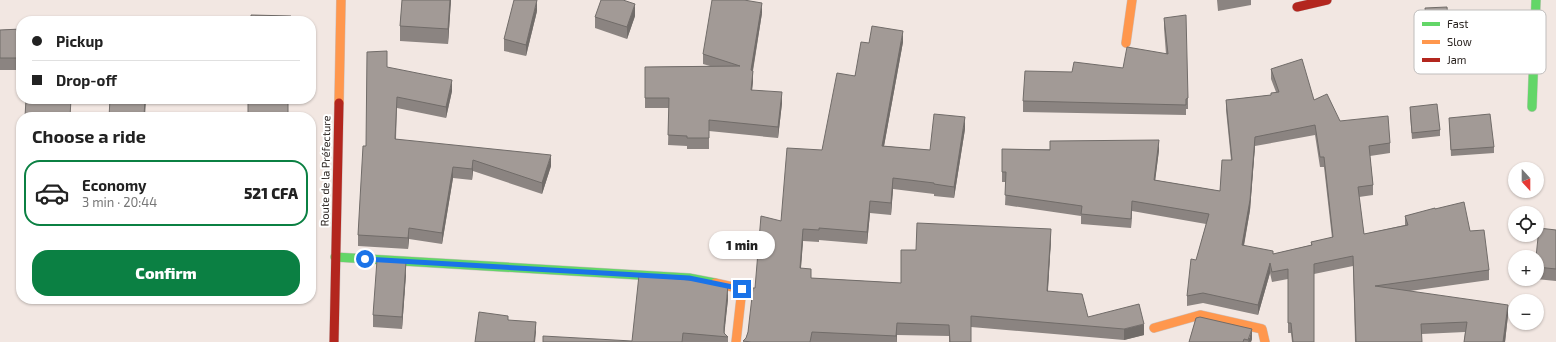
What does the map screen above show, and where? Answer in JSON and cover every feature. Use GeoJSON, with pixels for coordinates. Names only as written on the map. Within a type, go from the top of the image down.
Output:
{"type":"FeatureCollection","features":[{"type":"Feature","properties":{"kind":"street","name":"Route de la Préfecture"},"geometry":{"type":"LineString","coordinates":[[334,342],[342,0]]}},
{"type":"Feature","properties":{"kind":"street"},"geometry":{"type":"LineString","coordinates":[[1126,43],[1132,0]]}},
{"type":"Feature","properties":{"kind":"street"},"geometry":{"type":"LineString","coordinates":[[1297,7],[1327,0]]}},
{"type":"Feature","properties":{"kind":"street"},"geometry":{"type":"LineString","coordinates":[[1536,0],[1536,10]]}},
{"type":"Feature","properties":{"kind":"street"},"geometry":{"type":"LineString","coordinates":[[1532,107],[1533,74]]}},
{"type":"Feature","properties":{"kind":"street"},"geometry":{"type":"LineString","coordinates":[[335,257],[689,278],[742,289],[736,342]]}},
{"type":"Feature","properties":{"kind":"street"},"geometry":{"type":"LineString","coordinates":[[1154,328],[1200,315],[1262,329],[1265,342]]}},
{"type":"Feature","properties":{"kind":"building"},"geometry":{"type":"Polygon","coordinates":[[[402,0],[450,0],[448,29],[400,26],[402,0]]]}},
{"type":"Feature","properties":{"kind":"building"},"geometry":{"type":"Polygon","coordinates":[[[514,0],[537,0],[526,45],[504,39],[514,0]]]}},
{"type":"Feature","properties":{"kind":"building"},"geometry":{"type":"Polygon","coordinates":[[[601,0],[623,0],[635,4],[627,27],[595,17],[601,0]]]}},
{"type":"Feature","properties":{"kind":"building"},"geometry":{"type":"Polygon","coordinates":[[[712,0],[744,0],[762,3],[751,70],[753,71],[751,90],[782,92],[778,127],[709,120],[709,138],[687,138],[687,136],[668,135],[669,98],[645,98],[645,67],[740,66],[703,54],[712,0]]]}},
{"type":"Feature","properties":{"kind":"building"},"geometry":{"type":"Polygon","coordinates":[[[1447,7],[1447,10],[1425,10],[1425,8],[1447,7]]]}},
{"type":"Feature","properties":{"kind":"building"},"geometry":{"type":"Polygon","coordinates":[[[251,15],[291,16],[251,16],[251,15]]]}},
{"type":"Feature","properties":{"kind":"building"},"geometry":{"type":"Polygon","coordinates":[[[1186,15],[1188,98],[1186,99],[1186,105],[1023,101],[1025,71],[1072,72],[1074,62],[1123,68],[1127,47],[1168,54],[1164,18],[1186,15]]]}},
{"type":"Feature","properties":{"kind":"building"},"geometry":{"type":"Polygon","coordinates":[[[872,26],[903,31],[882,146],[930,150],[934,114],[965,117],[954,187],[893,178],[891,203],[870,201],[867,232],[819,228],[819,230],[803,229],[800,268],[811,269],[811,278],[901,283],[901,250],[916,250],[917,223],[1051,229],[1047,291],[1082,294],[1088,317],[1139,304],[1144,324],[1124,329],[971,316],[971,342],[950,342],[949,325],[897,323],[896,336],[812,332],[810,342],[743,341],[748,332],[753,288],[755,288],[761,216],[781,221],[787,148],[822,150],[837,73],[855,76],[861,42],[869,43],[872,26]]]}},
{"type":"Feature","properties":{"kind":"building"},"geometry":{"type":"Polygon","coordinates":[[[16,29],[16,58],[0,58],[0,30],[16,29]]]}},
{"type":"Feature","properties":{"kind":"building"},"geometry":{"type":"Polygon","coordinates":[[[387,51],[387,67],[452,80],[446,107],[397,97],[395,139],[551,155],[542,183],[473,160],[472,169],[453,167],[442,233],[409,228],[408,238],[358,235],[363,146],[366,146],[367,52],[387,51]]]}},
{"type":"Feature","properties":{"kind":"building"},"geometry":{"type":"Polygon","coordinates":[[[1302,59],[1314,100],[1327,94],[1340,121],[1388,116],[1390,143],[1369,146],[1373,185],[1358,187],[1364,234],[1408,225],[1405,216],[1464,202],[1470,231],[1484,230],[1489,270],[1375,286],[1508,305],[1503,342],[1464,342],[1467,322],[1421,324],[1422,342],[1356,342],[1353,256],[1314,264],[1314,342],[1293,342],[1291,323],[1288,323],[1288,269],[1272,272],[1270,263],[1258,305],[1203,293],[1187,296],[1191,259],[1196,260],[1209,214],[1132,201],[1131,219],[1081,214],[1082,206],[1005,195],[1006,172],[1002,172],[1002,149],[1050,150],[1050,141],[1159,140],[1154,180],[1220,191],[1222,160],[1232,160],[1226,100],[1271,95],[1271,93],[1279,92],[1271,69],[1302,59]],[[1315,125],[1255,137],[1250,200],[1242,245],[1273,251],[1273,254],[1312,245],[1311,242],[1333,237],[1324,157],[1320,157],[1315,125]]]}},
{"type":"Feature","properties":{"kind":"building"},"geometry":{"type":"Polygon","coordinates":[[[26,104],[71,104],[70,112],[25,112],[26,104]]]}},
{"type":"Feature","properties":{"kind":"building"},"geometry":{"type":"Polygon","coordinates":[[[110,104],[145,104],[144,112],[109,112],[110,104]]]}},
{"type":"Feature","properties":{"kind":"building"},"geometry":{"type":"Polygon","coordinates":[[[248,104],[288,104],[288,112],[248,112],[248,104]]]}},
{"type":"Feature","properties":{"kind":"building"},"geometry":{"type":"Polygon","coordinates":[[[1437,104],[1440,130],[1412,133],[1410,107],[1437,104]]]}},
{"type":"Feature","properties":{"kind":"building"},"geometry":{"type":"Polygon","coordinates":[[[1490,114],[1494,147],[1451,150],[1449,118],[1490,114]]]}},
{"type":"Feature","properties":{"kind":"building"},"geometry":{"type":"Polygon","coordinates":[[[1544,229],[1556,230],[1556,269],[1544,268],[1544,250],[1537,250],[1538,242],[1544,242],[1544,229]]]}},
{"type":"Feature","properties":{"kind":"building"},"geometry":{"type":"Polygon","coordinates":[[[377,260],[406,262],[402,317],[373,315],[377,260]]]}},
{"type":"Feature","properties":{"kind":"building"},"geometry":{"type":"Polygon","coordinates":[[[639,275],[728,285],[724,333],[728,337],[683,333],[682,342],[543,342],[543,336],[632,341],[639,275]]]}},
{"type":"Feature","properties":{"kind":"building"},"geometry":{"type":"Polygon","coordinates":[[[479,312],[508,316],[508,320],[536,322],[534,342],[475,342],[479,312]]]}},
{"type":"Feature","properties":{"kind":"building"},"geometry":{"type":"Polygon","coordinates":[[[1200,317],[1252,329],[1248,340],[1244,339],[1243,342],[1189,342],[1196,318],[1200,317]]]}},
{"type":"Feature","properties":{"kind":"traffic: fast"},"geometry":{"type":"LineString","coordinates":[[1536,0],[1536,10]]}},
{"type":"Feature","properties":{"kind":"traffic: fast"},"geometry":{"type":"LineString","coordinates":[[1532,107],[1533,74]]}},
{"type":"Feature","properties":{"kind":"traffic: fast"},"geometry":{"type":"LineString","coordinates":[[335,257],[689,278],[715,283]]}},
{"type":"Feature","properties":{"kind":"traffic: slow"},"geometry":{"type":"LineString","coordinates":[[339,103],[341,0]]}},
{"type":"Feature","properties":{"kind":"traffic: slow"},"geometry":{"type":"LineString","coordinates":[[1126,43],[1132,0]]}},
{"type":"Feature","properties":{"kind":"traffic: slow"},"geometry":{"type":"LineString","coordinates":[[715,283],[742,289],[736,342]]}},
{"type":"Feature","properties":{"kind":"traffic: slow"},"geometry":{"type":"LineString","coordinates":[[1154,328],[1200,315],[1262,329],[1265,342]]}},
{"type":"Feature","properties":{"kind":"traffic: jam"},"geometry":{"type":"LineString","coordinates":[[1297,7],[1327,0]]}},
{"type":"Feature","properties":{"kind":"traffic: jam"},"geometry":{"type":"LineString","coordinates":[[334,342],[339,103]]}},
{"type":"Feature","properties":{"kind":"route"},"geometry":{"type":"LineString","coordinates":[[365,259],[689,278],[742,289]]}}]}
